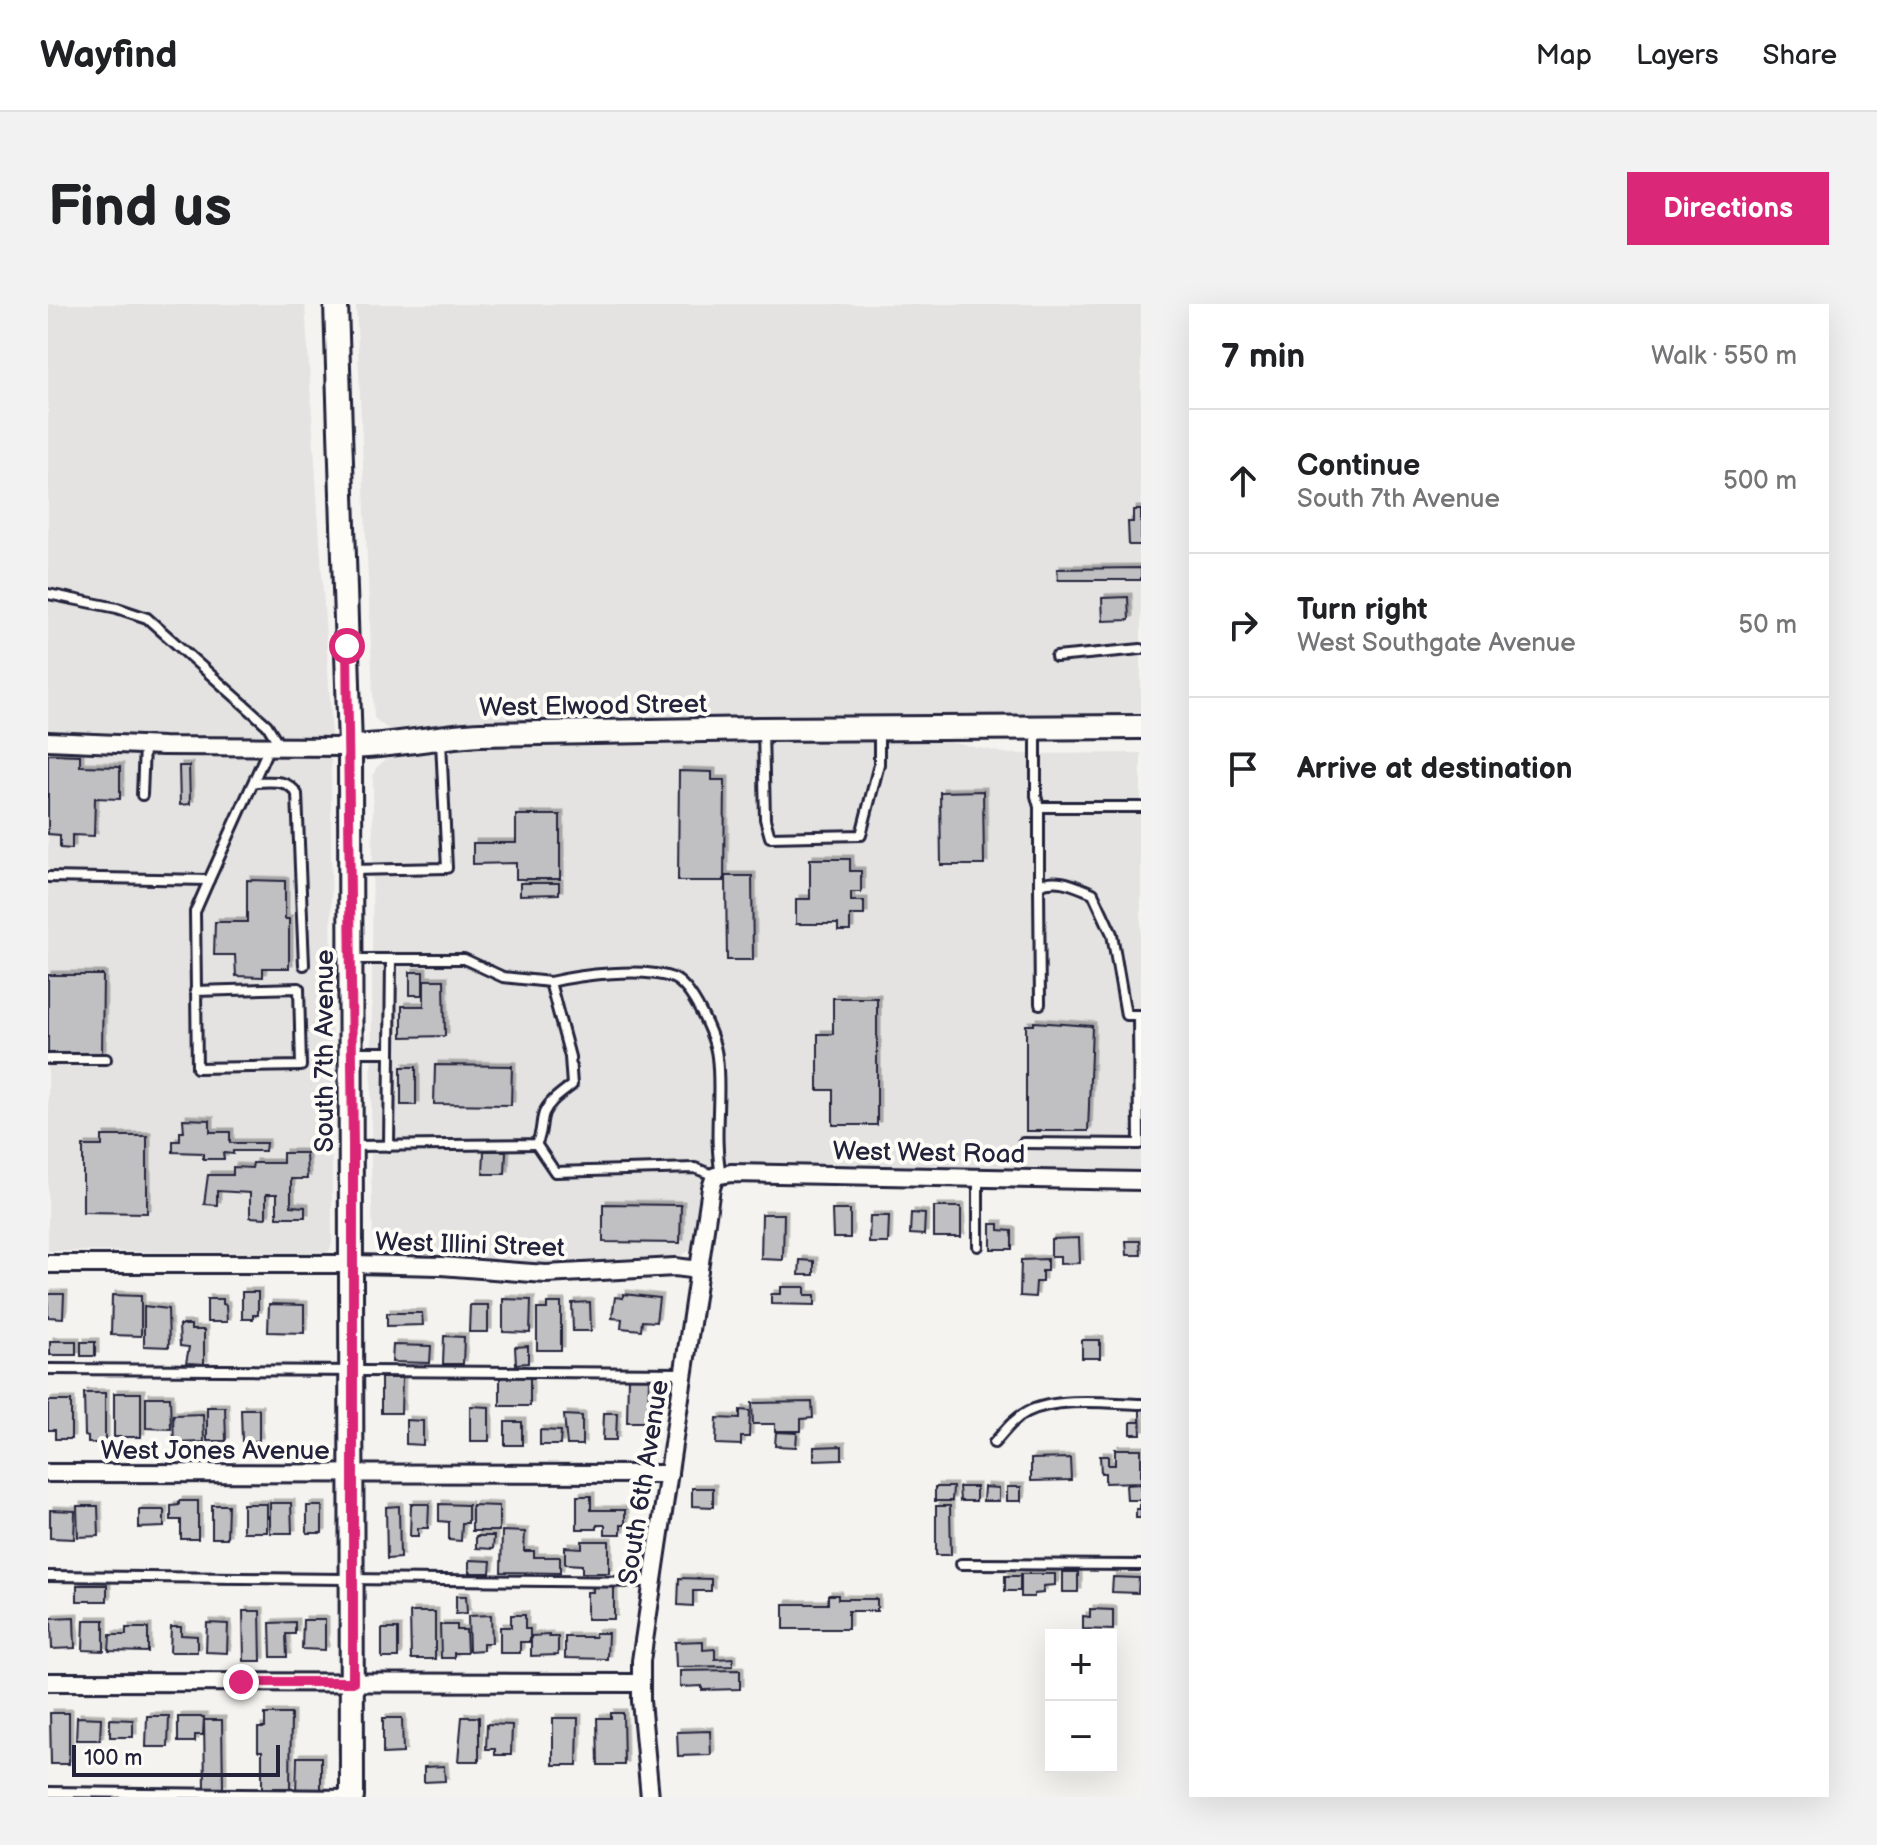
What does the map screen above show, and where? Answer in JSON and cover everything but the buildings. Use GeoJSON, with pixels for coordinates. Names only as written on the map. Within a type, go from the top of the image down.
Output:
{"type":"FeatureCollection","features":[{"type":"Feature","properties":{"kind":"main road","name":"South 7th Avenue"},"geometry":{"type":"LineString","coordinates":[[336,304],[350,747],[352,1796]]}},
{"type":"Feature","properties":{"kind":"main road","name":"West Elwood Street"},"geometry":{"type":"LineString","coordinates":[[350,747],[390,746],[441,736],[763,729],[1141,727]]}},
{"type":"Feature","properties":{"kind":"street","name":"West Elwood Street"},"geometry":{"type":"LineString","coordinates":[[48,741],[350,747]]}},
{"type":"Feature","properties":{"kind":"street","name":"West West Road"},"geometry":{"type":"LineString","coordinates":[[718,1175],[1141,1181]]}},
{"type":"Feature","properties":{"kind":"street","name":"South 6th Avenue"},"geometry":{"type":"LineString","coordinates":[[650,1797],[641,1661],[711,1188],[718,1175]]}},
{"type":"Feature","properties":{"kind":"street","name":"West Illini Street"},"geometry":{"type":"LineString","coordinates":[[48,1264],[353,1264],[441,1266],[546,1274],[675,1267],[699,1270]]}},
{"type":"Feature","properties":{"kind":"street","name":"West Jones Avenue"},"geometry":{"type":"LineString","coordinates":[[48,1473],[353,1476],[669,1474]]}},
{"type":"Feature","properties":{"kind":"street"},"geometry":{"type":"LineString","coordinates":[[48,1682],[641,1683]]}},
{"type":"Feature","properties":{"kind":"lane"},"geometry":{"type":"LineString","coordinates":[[48,594],[117,608],[147,618],[267,725],[275,746],[254,782],[195,912],[195,991],[197,1068],[301,1066],[299,988],[195,991]]}},
{"type":"Feature","properties":{"kind":"lane"},"geometry":{"type":"LineString","coordinates":[[1056,657],[1141,649]]}},
{"type":"Feature","properties":{"kind":"lane"},"geometry":{"type":"LineString","coordinates":[[1036,728],[1040,1004]]}},
{"type":"Feature","properties":{"kind":"lane"},"geometry":{"type":"LineString","coordinates":[[763,729],[765,819],[770,837],[861,835],[879,764],[879,729]]}},
{"type":"Feature","properties":{"kind":"lane"},"geometry":{"type":"LineString","coordinates":[[351,870],[447,868],[441,736]]}},
{"type":"Feature","properties":{"kind":"lane"},"geometry":{"type":"LineString","coordinates":[[142,795],[144,745]]}},
{"type":"Feature","properties":{"kind":"lane"},"geometry":{"type":"LineString","coordinates":[[254,782],[284,782],[291,785],[297,794],[304,965]]}},
{"type":"Feature","properties":{"kind":"lane"},"geometry":{"type":"LineString","coordinates":[[1039,807],[1141,807]]}},
{"type":"Feature","properties":{"kind":"lane"},"geometry":{"type":"LineString","coordinates":[[48,877],[209,880]]}},
{"type":"Feature","properties":{"kind":"lane"},"geometry":{"type":"LineString","coordinates":[[1023,1143],[1139,1144],[1140,1015],[1126,1015],[1112,934],[1093,893],[1060,881],[1048,880],[1039,885]]}},
{"type":"Feature","properties":{"kind":"lane"},"geometry":{"type":"LineString","coordinates":[[351,959],[464,959],[503,977],[550,982],[580,975],[641,974],[673,979],[685,988],[711,1036],[717,1057],[718,1175],[695,1168],[555,1172],[536,1144]]}},
{"type":"Feature","properties":{"kind":"lane"},"geometry":{"type":"LineString","coordinates":[[389,1146],[391,959]]}},
{"type":"Feature","properties":{"kind":"lane"},"geometry":{"type":"LineString","coordinates":[[536,1144],[542,1135],[544,1113],[555,1098],[572,1085],[570,1057],[550,982]]}},
{"type":"Feature","properties":{"kind":"lane"},"geometry":{"type":"LineString","coordinates":[[352,1052],[390,1052]]}},
{"type":"Feature","properties":{"kind":"lane"},"geometry":{"type":"LineString","coordinates":[[48,1059],[106,1059]]}},
{"type":"Feature","properties":{"kind":"lane"},"geometry":{"type":"LineString","coordinates":[[353,1146],[536,1144]]}},
{"type":"Feature","properties":{"kind":"lane"},"geometry":{"type":"LineString","coordinates":[[977,1177],[978,1246]]}},
{"type":"Feature","properties":{"kind":"lane"},"geometry":{"type":"LineString","coordinates":[[48,1369],[684,1373]]}},
{"type":"Feature","properties":{"kind":"lane"},"geometry":{"type":"LineString","coordinates":[[994,1443],[1027,1412],[1055,1404],[1141,1404]]}},
{"type":"Feature","properties":{"kind":"lane"},"geometry":{"type":"LineString","coordinates":[[961,1564],[1141,1565]]}},
{"type":"Feature","properties":{"kind":"lane"},"geometry":{"type":"LineString","coordinates":[[48,1576],[651,1582]]}},
{"type":"Feature","properties":{"kind":"lane"},"geometry":{"type":"LineString","coordinates":[[48,1792],[352,1796]]}},
{"type":"Feature","properties":{"kind":"shaded area"},"geometry":{"type":"Polygon","coordinates":[[[48,304],[305,304],[331,716],[332,1244],[327,1256],[48,1251],[48,304]]]}},
{"type":"Feature","properties":{"kind":"shaded area"},"geometry":{"type":"Polygon","coordinates":[[[356,304],[1141,304],[1141,725],[389,730],[374,718],[356,304]]]}},
{"type":"Feature","properties":{"kind":"shaded area"},"geometry":{"type":"Polygon","coordinates":[[[923,737],[1010,754],[1141,753],[1141,1171],[722,1165],[710,1170],[706,1176],[693,1249],[677,1257],[545,1266],[400,1260],[379,1255],[373,1241],[371,1166],[373,777],[376,768],[398,755],[477,743],[923,737]]]}},
{"type":"Feature","properties":{"kind":"route"},"geometry":{"type":"LineString","coordinates":[[241,1682],[353,1682],[353,1146],[347,646]]}}]}
